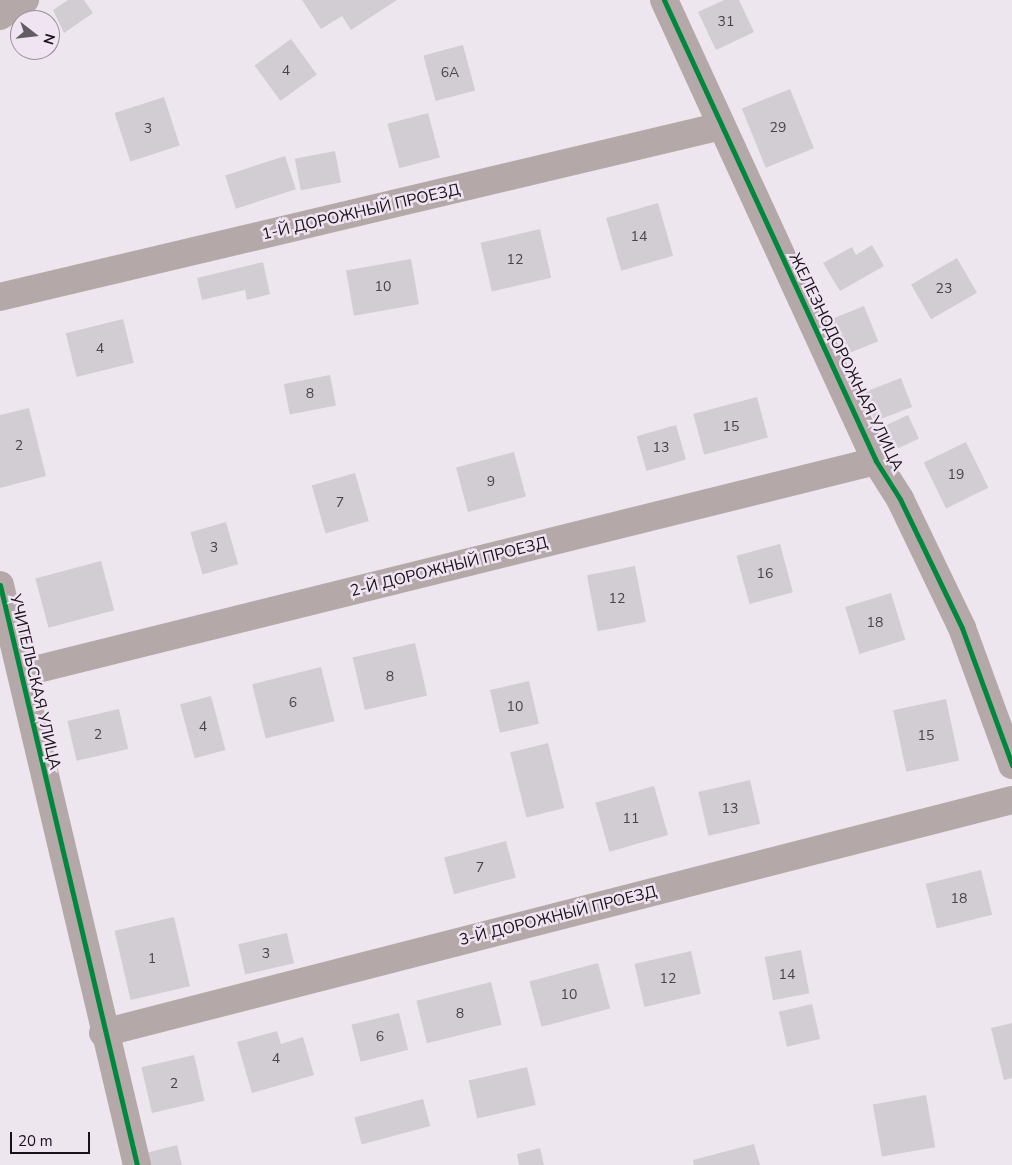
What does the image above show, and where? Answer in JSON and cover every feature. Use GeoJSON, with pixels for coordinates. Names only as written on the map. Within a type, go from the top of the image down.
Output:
{"type":"FeatureCollection","features":[{"type":"Feature","properties":{"kind":"street"},"geometry":{"type":"LineString","coordinates":[[0,16],[25,0]]}},
{"type":"Feature","properties":{"kind":"street","name":"ЖЕЛЕЗНОДОРОЖНАЯ УЛИЦА"},"geometry":{"type":"LineString","coordinates":[[664,0],[876,461],[900,499],[962,628],[1012,765]]}},
{"type":"Feature","properties":{"kind":"street","name":"1-Й ДОРОЖНЫЙ ПРОЕЗД"},"geometry":{"type":"LineString","coordinates":[[0,297],[721,126]]}},
{"type":"Feature","properties":{"kind":"street","name":"2-Й ДОРОЖНЫЙ ПРОЕЗД"},"geometry":{"type":"LineString","coordinates":[[22,673],[876,461]]}},
{"type":"Feature","properties":{"kind":"street","name":"УЧИТЕЛЬСКАЯ УЛИЦА"},"geometry":{"type":"LineString","coordinates":[[0,584],[22,673],[103,1033],[136,1165]]}},
{"type":"Feature","properties":{"kind":"street","name":"3-Й ДОРОЖНЫЙ ПРОЕЗД"},"geometry":{"type":"LineString","coordinates":[[103,1033],[1012,800]]}},
{"type":"Feature","properties":{"kind":"building"},"geometry":{"type":"Polygon","coordinates":[[[68,0],[84,0],[93,13],[64,33],[60,25],[60,10],[53,10],[68,0]]]}},
{"type":"Feature","properties":{"kind":"building"},"geometry":{"type":"Polygon","coordinates":[[[302,0],[397,0],[351,30],[342,16],[321,29],[302,0]]]}},
{"type":"Feature","properties":{"kind":"building"},"geometry":{"type":"Polygon","coordinates":[[[724,0],[739,0],[754,32],[716,50],[698,12],[724,0]]]}},
{"type":"Feature","properties":{"kind":"building"},"geometry":{"type":"Polygon","coordinates":[[[291,39],[317,75],[280,101],[255,65],[291,39]]]}},
{"type":"Feature","properties":{"kind":"building"},"geometry":{"type":"Polygon","coordinates":[[[463,45],[475,90],[436,101],[423,56],[463,45]]]}},
{"type":"Feature","properties":{"kind":"building"},"geometry":{"type":"Polygon","coordinates":[[[790,89],[814,148],[766,168],[742,108],[790,89]]]}},
{"type":"Feature","properties":{"kind":"building"},"geometry":{"type":"Polygon","coordinates":[[[164,97],[180,146],[130,162],[115,113],[164,97]]]}},
{"type":"Feature","properties":{"kind":"building"},"geometry":{"type":"Polygon","coordinates":[[[428,113],[440,157],[399,168],[387,124],[428,113]]]}},
{"type":"Feature","properties":{"kind":"building"},"geometry":{"type":"Polygon","coordinates":[[[335,151],[341,182],[301,190],[295,159],[335,151]]]}},
{"type":"Feature","properties":{"kind":"building"},"geometry":{"type":"Polygon","coordinates":[[[285,156],[296,189],[236,209],[225,175],[285,156]]]}},
{"type":"Feature","properties":{"kind":"building"},"geometry":{"type":"Polygon","coordinates":[[[658,203],[673,256],[621,271],[606,218],[658,203]]]}},
{"type":"Feature","properties":{"kind":"building"},"geometry":{"type":"Polygon","coordinates":[[[540,229],[551,278],[492,291],[481,243],[540,229]]]}},
{"type":"Feature","properties":{"kind":"building"},"geometry":{"type":"Polygon","coordinates":[[[872,245],[884,266],[840,291],[823,263],[852,247],[856,255],[872,245]]]}},
{"type":"Feature","properties":{"kind":"building"},"geometry":{"type":"Polygon","coordinates":[[[957,258],[977,293],[931,319],[911,284],[957,258]]]}},
{"type":"Feature","properties":{"kind":"building"},"geometry":{"type":"Polygon","coordinates":[[[411,259],[419,304],[354,316],[346,270],[411,259]]]}},
{"type":"Feature","properties":{"kind":"building"},"geometry":{"type":"Polygon","coordinates":[[[263,262],[270,294],[247,300],[245,290],[202,300],[197,278],[263,262]]]}},
{"type":"Feature","properties":{"kind":"building"},"geometry":{"type":"Polygon","coordinates":[[[864,306],[878,341],[845,355],[831,319],[864,306]]]}},
{"type":"Feature","properties":{"kind":"building"},"geometry":{"type":"Polygon","coordinates":[[[123,319],[134,363],[77,377],[66,333],[123,319]]]}},
{"type":"Feature","properties":{"kind":"building"},"geometry":{"type":"Polygon","coordinates":[[[330,375],[336,405],[290,414],[284,384],[330,375]]]}},
{"type":"Feature","properties":{"kind":"building"},"geometry":{"type":"Polygon","coordinates":[[[901,378],[912,407],[875,421],[864,392],[901,378]]]}},
{"type":"Feature","properties":{"kind":"building"},"geometry":{"type":"Polygon","coordinates":[[[757,397],[768,438],[704,455],[693,414],[757,397]]]}},
{"type":"Feature","properties":{"kind":"building"},"geometry":{"type":"Polygon","coordinates":[[[29,408],[46,476],[0,488],[0,415],[29,408]]]}},
{"type":"Feature","properties":{"kind":"building"},"geometry":{"type":"Polygon","coordinates":[[[908,415],[919,439],[892,451],[881,428],[908,415]]]}},
{"type":"Feature","properties":{"kind":"building"},"geometry":{"type":"Polygon","coordinates":[[[676,425],[686,460],[647,471],[637,436],[676,425]]]}},
{"type":"Feature","properties":{"kind":"building"},"geometry":{"type":"Polygon","coordinates":[[[966,442],[988,488],[946,508],[924,463],[966,442]]]}},
{"type":"Feature","properties":{"kind":"building"},"geometry":{"type":"Polygon","coordinates":[[[514,452],[526,496],[468,512],[456,468],[514,452]]]}},
{"type":"Feature","properties":{"kind":"building"},"geometry":{"type":"Polygon","coordinates":[[[355,473],[369,521],[326,533],[312,485],[355,473]]]}},
{"type":"Feature","properties":{"kind":"building"},"geometry":{"type":"Polygon","coordinates":[[[226,522],[238,564],[203,574],[190,532],[226,522]]]}},
{"type":"Feature","properties":{"kind":"building"},"geometry":{"type":"Polygon","coordinates":[[[780,544],[793,592],[749,604],[737,556],[780,544]]]}},
{"type":"Feature","properties":{"kind":"building"},"geometry":{"type":"Polygon","coordinates":[[[101,561],[114,610],[49,628],[35,579],[101,561]]]}},
{"type":"Feature","properties":{"kind":"building"},"geometry":{"type":"Polygon","coordinates":[[[635,566],[646,622],[598,631],[587,575],[635,566]]]}},
{"type":"Feature","properties":{"kind":"building"},"geometry":{"type":"Polygon","coordinates":[[[891,593],[905,640],[859,654],[845,607],[891,593]]]}},
{"type":"Feature","properties":{"kind":"building"},"geometry":{"type":"Polygon","coordinates":[[[415,643],[427,696],[365,710],[353,657],[415,643]]]}},
{"type":"Feature","properties":{"kind":"building"},"geometry":{"type":"Polygon","coordinates":[[[321,667],[335,721],[266,739],[252,684],[321,667]]]}},
{"type":"Feature","properties":{"kind":"building"},"geometry":{"type":"Polygon","coordinates":[[[529,681],[539,724],[500,733],[490,690],[529,681]]]}},
{"type":"Feature","properties":{"kind":"building"},"geometry":{"type":"Polygon","coordinates":[[[211,696],[225,750],[195,758],[180,704],[211,696]]]}},
{"type":"Feature","properties":{"kind":"building"},"geometry":{"type":"Polygon","coordinates":[[[946,699],[959,761],[906,772],[893,710],[946,699]]]}},
{"type":"Feature","properties":{"kind":"building"},"geometry":{"type":"Polygon","coordinates":[[[119,709],[128,749],[77,761],[67,721],[119,709]]]}},
{"type":"Feature","properties":{"kind":"building"},"geometry":{"type":"Polygon","coordinates":[[[548,743],[564,808],[526,817],[510,752],[548,743]]]}},
{"type":"Feature","properties":{"kind":"building"},"geometry":{"type":"Polygon","coordinates":[[[750,780],[760,824],[708,836],[698,792],[750,780]]]}},
{"type":"Feature","properties":{"kind":"building"},"geometry":{"type":"Polygon","coordinates":[[[654,786],[668,835],[609,852],[595,803],[654,786]]]}},
{"type":"Feature","properties":{"kind":"building"},"geometry":{"type":"Polygon","coordinates":[[[506,841],[516,878],[454,894],[444,858],[506,841]]]}},
{"type":"Feature","properties":{"kind":"building"},"geometry":{"type":"Polygon","coordinates":[[[981,870],[992,915],[937,928],[926,884],[981,870]]]}},
{"type":"Feature","properties":{"kind":"building"},"geometry":{"type":"Polygon","coordinates":[[[174,917],[190,986],[131,1000],[115,931],[174,917]]]}},
{"type":"Feature","properties":{"kind":"building"},"geometry":{"type":"Polygon","coordinates":[[[287,933],[294,963],[245,974],[238,944],[287,933]]]}},
{"type":"Feature","properties":{"kind":"building"},"geometry":{"type":"Polygon","coordinates":[[[801,950],[809,993],[773,1000],[765,957],[801,950]]]}},
{"type":"Feature","properties":{"kind":"building"},"geometry":{"type":"Polygon","coordinates":[[[691,951],[701,994],[644,1007],[634,964],[691,951]]]}},
{"type":"Feature","properties":{"kind":"building"},"geometry":{"type":"Polygon","coordinates":[[[598,963],[610,1008],[542,1027],[529,981],[598,963]]]}},
{"type":"Feature","properties":{"kind":"building"},"geometry":{"type":"Polygon","coordinates":[[[491,982],[502,1025],[427,1043],[416,1001],[491,982]]]}},
{"type":"Feature","properties":{"kind":"building"},"geometry":{"type":"Polygon","coordinates":[[[812,1004],[820,1039],[787,1047],[779,1012],[812,1004]]]}},
{"type":"Feature","properties":{"kind":"building"},"geometry":{"type":"Polygon","coordinates":[[[399,1013],[408,1050],[361,1062],[351,1025],[399,1013]]]}},
{"type":"Feature","properties":{"kind":"building"},"geometry":{"type":"Polygon","coordinates":[[[1012,1023],[1012,1078],[1004,1080],[991,1028],[1012,1023]]]}},
{"type":"Feature","properties":{"kind":"building"},"geometry":{"type":"Polygon","coordinates":[[[277,1031],[281,1044],[303,1037],[314,1075],[252,1093],[237,1042],[277,1031]]]}},
{"type":"Feature","properties":{"kind":"building"},"geometry":{"type":"Polygon","coordinates":[[[194,1055],[205,1101],[152,1113],[141,1067],[194,1055]]]}},
{"type":"Feature","properties":{"kind":"building"},"geometry":{"type":"Polygon","coordinates":[[[527,1067],[536,1105],[477,1118],[469,1080],[527,1067]]]}},
{"type":"Feature","properties":{"kind":"building"},"geometry":{"type":"Polygon","coordinates":[[[926,1095],[935,1147],[882,1157],[873,1104],[926,1095]]]}},
{"type":"Feature","properties":{"kind":"building"},"geometry":{"type":"Polygon","coordinates":[[[423,1099],[430,1126],[362,1144],[354,1117],[423,1099]]]}},
{"type":"Feature","properties":{"kind":"building"},"geometry":{"type":"Polygon","coordinates":[[[754,1144],[760,1165],[694,1165],[693,1160],[754,1144]]]}},
{"type":"Feature","properties":{"kind":"building"},"geometry":{"type":"Polygon","coordinates":[[[177,1145],[182,1165],[150,1165],[146,1153],[177,1145]]]}},
{"type":"Feature","properties":{"kind":"building"},"geometry":{"type":"Polygon","coordinates":[[[540,1148],[544,1165],[519,1165],[517,1154],[540,1148]]]}},
{"type":"Feature","properties":{"kind":"cycle path"},"geometry":{"type":"LineString","coordinates":[[664,0],[876,461],[900,499],[962,628],[1012,765]]}},
{"type":"Feature","properties":{"kind":"cycle path"},"geometry":{"type":"LineString","coordinates":[[0,585],[137,1165]]}}]}
